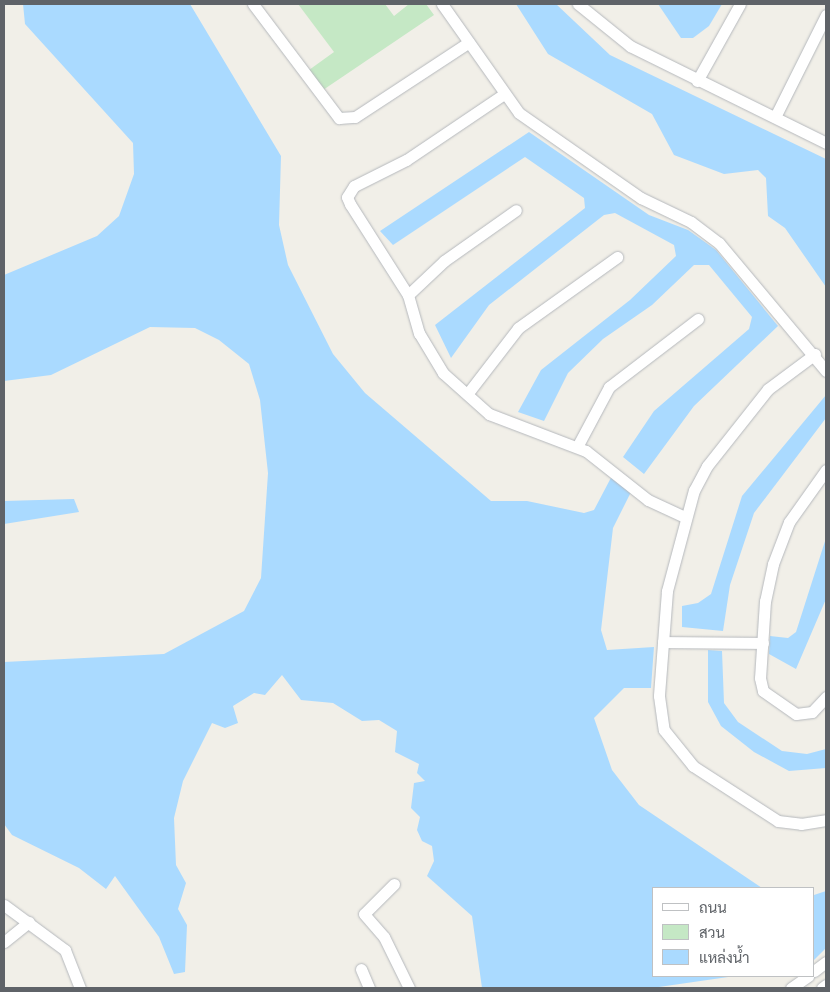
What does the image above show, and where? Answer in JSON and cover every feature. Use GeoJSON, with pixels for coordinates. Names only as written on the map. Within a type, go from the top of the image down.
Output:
{"type":"FeatureCollection","features":[{"type":"Feature","properties":{"kind":"street"},"geometry":{"type":"LineString","coordinates":[[253,4],[339,118],[355,117],[469,42]]}},
{"type":"Feature","properties":{"kind":"street"},"geometry":{"type":"LineString","coordinates":[[442,4],[519,113],[550,138],[719,243],[815,354],[826,371]]}},
{"type":"Feature","properties":{"kind":"street"},"geometry":{"type":"LineString","coordinates":[[578,4],[630,46],[697,81],[826,143]]}},
{"type":"Feature","properties":{"kind":"street"},"geometry":{"type":"LineString","coordinates":[[697,81],[740,4]]}},
{"type":"Feature","properties":{"kind":"street"},"geometry":{"type":"LineString","coordinates":[[774,117],[826,15]]}},
{"type":"Feature","properties":{"kind":"street"},"geometry":{"type":"LineString","coordinates":[[504,94],[406,160],[349,191],[350,204],[408,295],[410,314],[434,362],[501,420],[577,447],[606,465],[633,489],[685,517]]}},
{"type":"Feature","properties":{"kind":"street"},"geometry":{"type":"LineString","coordinates":[[408,295],[444,261],[516,210]]}},
{"type":"Feature","properties":{"kind":"street"},"geometry":{"type":"LineString","coordinates":[[468,393],[513,333],[617,257]]}},
{"type":"Feature","properties":{"kind":"street"},"geometry":{"type":"LineString","coordinates":[[577,447],[609,387],[698,318]]}},
{"type":"Feature","properties":{"kind":"street"},"geometry":{"type":"LineString","coordinates":[[815,354],[786,372],[751,409],[707,466],[685,517],[667,591],[660,717],[682,757],[778,820],[801,824],[826,820]]}},
{"type":"Feature","properties":{"kind":"street"},"geometry":{"type":"LineString","coordinates":[[824,477],[782,538],[765,600],[761,686],[767,695],[796,714],[804,714],[818,708],[826,697]]}},
{"type":"Feature","properties":{"kind":"street"},"geometry":{"type":"LineString","coordinates":[[663,642],[762,643]]}},
{"type":"Feature","properties":{"kind":"street"},"geometry":{"type":"LineString","coordinates":[[394,884],[364,914],[384,937],[409,988]]}},
{"type":"Feature","properties":{"kind":"street"},"geometry":{"type":"LineString","coordinates":[[4,905],[66,950],[80,988]]}},
{"type":"Feature","properties":{"kind":"street"},"geometry":{"type":"LineString","coordinates":[[4,942],[29,922]]}},
{"type":"Feature","properties":{"kind":"street"},"geometry":{"type":"LineString","coordinates":[[815,970],[826,962]]}},
{"type":"Feature","properties":{"kind":"street"},"geometry":{"type":"LineString","coordinates":[[361,969],[369,988]]}},
{"type":"Feature","properties":{"kind":"street"},"geometry":{"type":"LineString","coordinates":[[791,988],[807,977]]}},
{"type":"Feature","properties":{"kind":"street"},"geometry":{"type":"LineString","coordinates":[[822,988],[826,985]]}},
{"type":"Feature","properties":{"kind":"green space"},"geometry":{"type":"Polygon","coordinates":[[[298,4],[385,4],[394,16],[409,4],[426,4],[434,15],[323,90],[309,70],[334,52],[298,4]]]}},
{"type":"Feature","properties":{"kind":"water"},"geometry":{"type":"Polygon","coordinates":[[[23,4],[190,4],[281,156],[279,225],[288,265],[333,354],[365,393],[491,501],[527,501],[584,513],[594,510],[614,472],[632,490],[613,528],[601,630],[607,650],[654,647],[651,688],[624,688],[594,718],[612,770],[639,805],[761,887],[652,887],[652,977],[728,977],[652,988],[482,988],[472,916],[427,876],[434,861],[432,846],[422,841],[417,830],[420,817],[411,808],[414,783],[425,781],[417,773],[419,764],[395,752],[397,731],[379,720],[362,721],[333,703],[301,700],[282,675],[265,695],[254,693],[233,706],[238,723],[225,728],[212,723],[183,781],[174,818],[176,865],[186,883],[178,909],[187,925],[185,972],[174,974],[159,937],[115,876],[106,889],[79,868],[12,835],[4,824],[4,662],[164,654],[244,611],[261,578],[268,473],[260,400],[249,364],[219,340],[195,328],[150,327],[51,375],[4,381],[4,275],[97,236],[119,216],[134,174],[133,143],[25,24],[23,4]]]}},
{"type":"Feature","properties":{"kind":"water"},"geometry":{"type":"Polygon","coordinates":[[[516,4],[556,4],[610,55],[826,159],[826,287],[785,228],[768,216],[766,178],[758,170],[724,174],[674,155],[652,114],[548,54],[516,4]]]}},
{"type":"Feature","properties":{"kind":"water"},"geometry":{"type":"Polygon","coordinates":[[[658,4],[722,4],[709,26],[693,38],[681,38],[658,4]]]}},
{"type":"Feature","properties":{"kind":"water"},"geometry":{"type":"Polygon","coordinates":[[[529,132],[649,215],[688,230],[716,250],[778,326],[694,406],[644,474],[623,457],[654,411],[749,329],[752,317],[709,265],[694,265],[652,305],[603,339],[568,373],[544,421],[518,412],[541,370],[630,300],[676,256],[674,245],[615,213],[604,215],[489,305],[451,358],[435,325],[585,208],[584,198],[525,157],[393,245],[380,231],[529,132]]]}},
{"type":"Feature","properties":{"kind":"water"},"geometry":{"type":"Polygon","coordinates":[[[826,395],[826,418],[754,513],[730,585],[723,631],[682,627],[682,606],[698,603],[711,594],[742,496],[826,395]]]}},
{"type":"Feature","properties":{"kind":"water"},"geometry":{"type":"Polygon","coordinates":[[[74,499],[79,512],[4,524],[4,501],[74,499]]]}},
{"type":"Feature","properties":{"kind":"water"},"geometry":{"type":"Polygon","coordinates":[[[826,538],[826,599],[796,669],[769,654],[770,636],[788,638],[796,632],[826,538]]]}},
{"type":"Feature","properties":{"kind":"water"},"geometry":{"type":"Polygon","coordinates":[[[708,650],[722,651],[724,703],[738,722],[782,751],[807,754],[826,749],[826,768],[789,771],[754,752],[721,726],[708,702],[708,650]]]}},
{"type":"Feature","properties":{"kind":"water"},"geometry":{"type":"Polygon","coordinates":[[[826,891],[826,948],[815,959],[815,895],[826,891]]]}}]}
